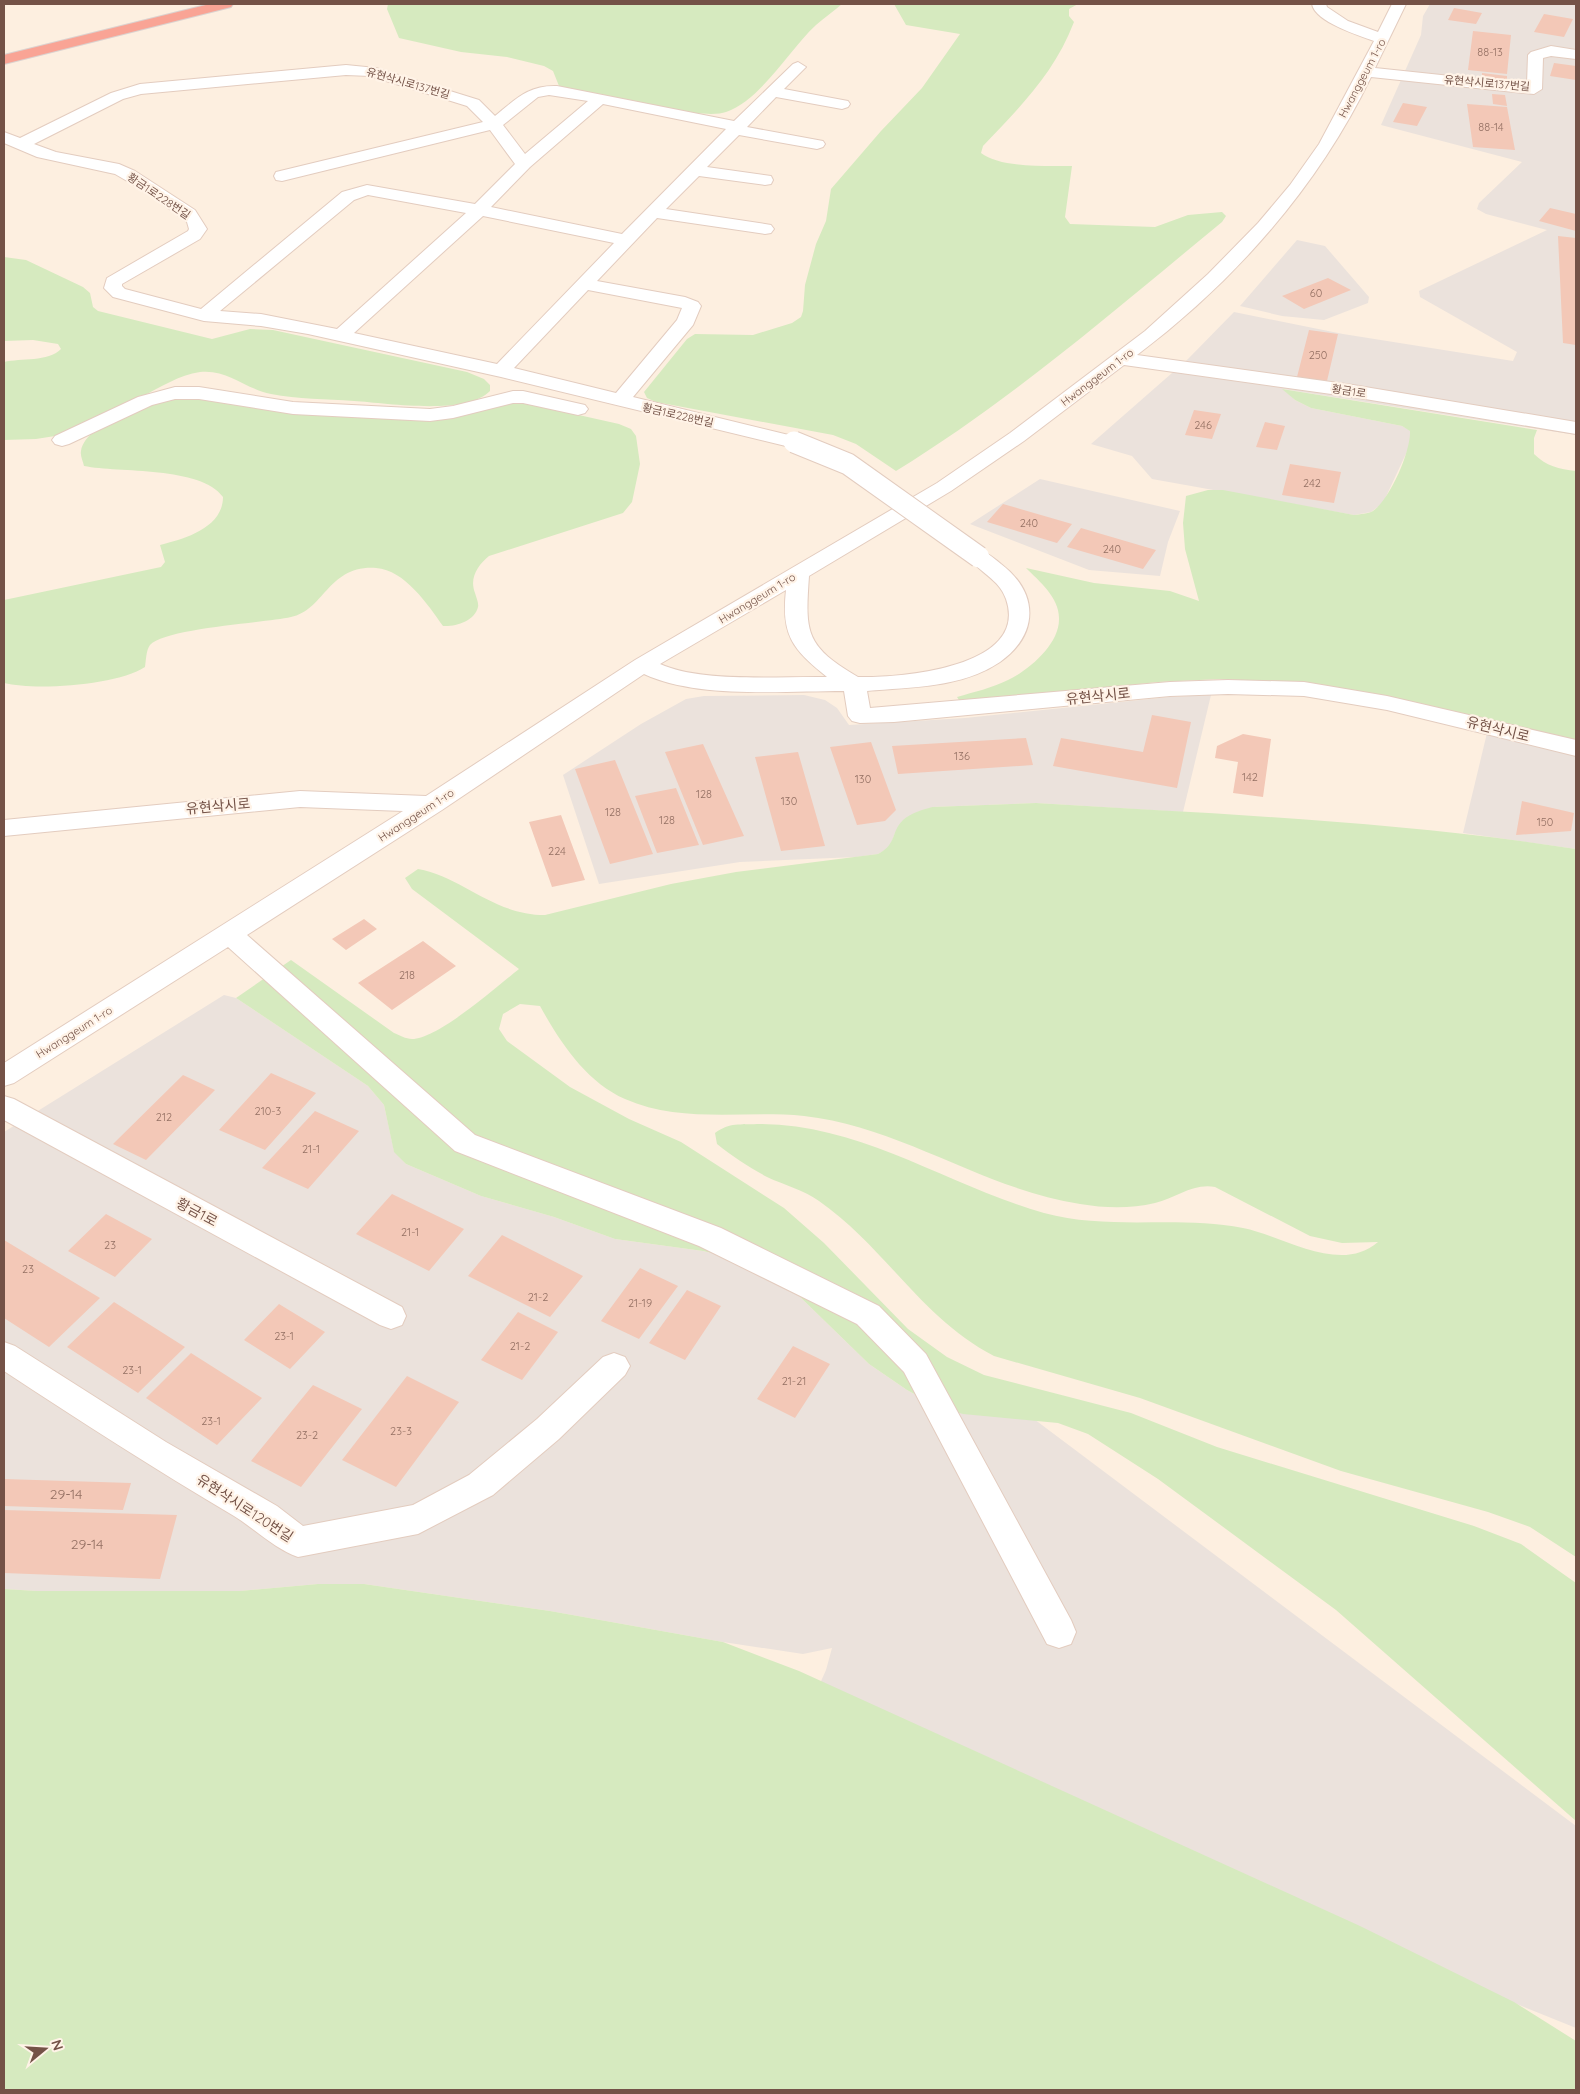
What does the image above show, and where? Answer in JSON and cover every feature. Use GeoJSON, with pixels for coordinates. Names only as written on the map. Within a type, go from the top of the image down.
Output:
{"type":"FeatureCollection","features":[{"type":"Feature","properties":{"kind":"highway"},"geometry":{"type":"LineString","coordinates":[[4,47],[177,4]]}},
{"type":"Feature","properties":{"kind":"highway"},"geometry":{"type":"LineString","coordinates":[[4,60],[226,4]]}},
{"type":"Feature","properties":{"kind":"street"},"geometry":{"type":"LineString","coordinates":[[1319,4],[1320,9],[1329,16],[1383,39]]}},
{"type":"Feature","properties":{"kind":"street","name":"Hwanggeum 1-ro"},"geometry":{"type":"LineString","coordinates":[[4,1076],[433,804],[643,665],[952,482],[1017,437],[1121,359],[1182,309],[1264,227],[1296,188],[1327,144],[1383,39],[1399,4]]}},
{"type":"Feature","properties":{"kind":"street","name":"유현삭시로137번길"},"geometry":{"type":"LineString","coordinates":[[1366,72],[1534,89],[1536,55],[1551,51],[1576,55]]}},
{"type":"Feature","properties":{"kind":"street"},"geometry":{"type":"LineString","coordinates":[[501,371],[625,240],[798,67]]}},
{"type":"Feature","properties":{"kind":"street","name":"유현삭시로137번길"},"geometry":{"type":"LineString","coordinates":[[21,144],[126,92],[156,87],[346,70],[371,71],[463,99],[481,110],[524,164]]}},
{"type":"Feature","properties":{"kind":"street"},"geometry":{"type":"LineString","coordinates":[[282,176],[494,124],[532,94],[539,91],[554,90],[736,129],[817,144]]}},
{"type":"Feature","properties":{"kind":"street"},"geometry":{"type":"LineString","coordinates":[[772,92],[842,104]]}},
{"type":"Feature","properties":{"kind":"street"},"geometry":{"type":"LineString","coordinates":[[341,335],[479,210],[524,164],[600,100]]}},
{"type":"Feature","properties":{"kind":"street"},"geometry":{"type":"LineString","coordinates":[[4,137],[21,144]]}},
{"type":"Feature","properties":{"kind":"street","name":"황금1로228번길"},"geometry":{"type":"LineString","coordinates":[[21,144],[47,155],[99,165],[126,174],[192,217],[197,223],[198,229],[194,235],[120,276],[113,282],[113,288],[120,293],[135,299],[204,315],[261,320],[341,335],[501,371],[612,413],[729,427],[794,442],[848,464],[979,558],[1010,585],[1019,603],[1020,620],[1013,636],[1002,650],[984,662],[964,671],[940,676],[854,684]]}},
{"type":"Feature","properties":{"kind":"street"},"geometry":{"type":"LineString","coordinates":[[694,170],[765,180]]}},
{"type":"Feature","properties":{"kind":"street"},"geometry":{"type":"LineString","coordinates":[[204,315],[348,196],[356,192],[378,191],[625,240]]}},
{"type":"Feature","properties":{"kind":"street"},"geometry":{"type":"LineString","coordinates":[[653,212],[764,229]]}},
{"type":"Feature","properties":{"kind":"street"},"geometry":{"type":"LineString","coordinates":[[62,440],[145,401],[186,392],[292,408],[430,415],[453,412],[500,399],[523,397],[612,413],[686,321],[692,306],[685,302],[584,284]]}},
{"type":"Feature","properties":{"kind":"street","name":"황금1로"},"geometry":{"type":"LineString","coordinates":[[1121,359],[1353,391],[1576,428]]}},
{"type":"Feature","properties":{"kind":"street"},"geometry":{"type":"LineString","coordinates":[[692,437],[716,434],[729,427]]}},
{"type":"Feature","properties":{"kind":"street"},"geometry":{"type":"LineString","coordinates":[[798,573],[795,611],[796,627],[802,640],[814,655],[854,684]]}},
{"type":"Feature","properties":{"kind":"street"},"geometry":{"type":"LineString","coordinates":[[643,665],[670,677],[708,683],[854,684]]}},
{"type":"Feature","properties":{"kind":"street","name":"유현삭시로"},"geometry":{"type":"LineString","coordinates":[[854,684],[860,716],[894,715],[1170,689],[1228,687],[1304,690],[1386,703],[1576,748]]}},
{"type":"Feature","properties":{"kind":"street","name":"유현삭시로"},"geometry":{"type":"LineString","coordinates":[[4,828],[160,811],[300,799],[433,804]]}},
{"type":"Feature","properties":{"kind":"street"},"geometry":{"type":"LineString","coordinates":[[230,934],[465,1143],[710,1237],[868,1315],[914,1363],[1059,1632]]}},
{"type":"Feature","properties":{"kind":"street","name":"황금1로"},"geometry":{"type":"LineString","coordinates":[[4,1107],[390,1316]]}},
{"type":"Feature","properties":{"kind":"street","name":"유현삭시로120번길"},"geometry":{"type":"LineString","coordinates":[[4,1355],[154,1452],[265,1517],[298,1542],[418,1519],[481,1485],[548,1430],[614,1366]]}},
{"type":"Feature","properties":{"kind":"shaded area"},"geometry":{"type":"Polygon","coordinates":[[[1430,4],[1576,4],[1576,435],[1283,389],[1295,400],[1311,408],[1402,426],[1411,431],[1411,443],[1383,503],[1371,512],[1354,515],[1152,479],[1132,456],[1091,444],[1188,359],[1234,312],[1343,334],[1513,361],[1517,352],[1420,297],[1419,291],[1547,230],[1486,214],[1477,209],[1479,203],[1522,162],[1381,125],[1421,35],[1423,16],[1430,4]]]}},
{"type":"Feature","properties":{"kind":"shaded area"},"geometry":{"type":"Polygon","coordinates":[[[1297,240],[1325,246],[1369,297],[1368,303],[1324,320],[1282,316],[1240,306],[1297,240]]]}},
{"type":"Feature","properties":{"kind":"shaded area"},"geometry":{"type":"Polygon","coordinates":[[[1040,479],[1180,511],[1168,542],[1160,576],[1089,570],[970,524],[1040,479]]]}},
{"type":"Feature","properties":{"kind":"shaded area"},"geometry":{"type":"Polygon","coordinates":[[[804,695],[825,700],[837,708],[849,725],[965,718],[1169,697],[1211,695],[1183,812],[1036,803],[932,807],[895,833],[890,847],[878,854],[856,857],[740,862],[599,884],[563,775],[641,724],[686,699],[704,696],[804,695]]]}},
{"type":"Feature","properties":{"kind":"shaded area"},"geometry":{"type":"Polygon","coordinates":[[[1487,733],[1576,756],[1576,849],[1463,833],[1487,733]]]}},
{"type":"Feature","properties":{"kind":"shaded area"},"geometry":{"type":"Polygon","coordinates":[[[224,995],[236,998],[368,1086],[384,1105],[394,1151],[406,1164],[481,1196],[554,1217],[615,1239],[703,1251],[733,1258],[797,1294],[869,1364],[907,1390],[936,1406],[1006,1398],[1576,1826],[1576,2028],[805,1717],[826,1670],[832,1648],[803,1654],[723,1642],[550,1611],[364,1584],[318,1584],[240,1591],[37,1591],[4,1589],[4,1132],[224,995]]]}},
{"type":"Feature","properties":{"kind":"green space"},"geometry":{"type":"Polygon","coordinates":[[[388,4],[842,4],[806,35],[763,86],[751,97],[739,106],[726,112],[714,114],[674,110],[568,89],[559,86],[553,71],[544,66],[507,57],[461,52],[399,38],[387,9],[388,4]]]}},
{"type":"Feature","properties":{"kind":"green space"},"geometry":{"type":"Polygon","coordinates":[[[894,4],[1078,4],[1069,9],[1069,16],[1074,22],[1057,58],[1035,89],[983,146],[981,153],[989,158],[1012,164],[1072,166],[1065,217],[1070,224],[1155,227],[1188,215],[1222,212],[1226,216],[1222,222],[1023,384],[896,471],[856,444],[833,435],[656,402],[647,398],[644,392],[687,339],[695,334],[753,335],[792,323],[801,317],[805,285],[816,244],[826,221],[831,189],[881,131],[922,88],[960,34],[906,25],[894,4]]]}},
{"type":"Feature","properties":{"kind":"green space"},"geometry":{"type":"Polygon","coordinates":[[[4,257],[26,260],[83,287],[90,293],[93,307],[98,311],[212,339],[250,329],[273,330],[467,372],[484,379],[490,385],[490,391],[479,399],[445,406],[405,405],[281,396],[253,388],[219,373],[200,372],[177,379],[55,436],[36,439],[4,440],[4,362],[42,358],[61,349],[58,344],[33,340],[4,341],[4,257]]]}},
{"type":"Feature","properties":{"kind":"green space"},"geometry":{"type":"Polygon","coordinates":[[[1282,389],[1537,430],[1534,438],[1534,454],[1553,466],[1576,471],[1576,741],[1412,702],[1311,684],[1220,679],[1158,682],[961,703],[957,697],[996,685],[1025,670],[1042,655],[1054,637],[1058,628],[1059,618],[1056,603],[1042,584],[1026,568],[1094,583],[1170,591],[1199,601],[1185,549],[1183,523],[1186,496],[1208,490],[1223,490],[1354,515],[1371,512],[1380,505],[1392,486],[1403,462],[1410,431],[1402,426],[1311,408],[1295,400],[1282,389]]]}},
{"type":"Feature","properties":{"kind":"green space"},"geometry":{"type":"Polygon","coordinates":[[[184,396],[397,417],[510,403],[525,403],[619,424],[631,429],[636,436],[640,464],[632,502],[623,513],[489,556],[481,563],[473,582],[478,607],[473,616],[459,624],[443,626],[415,590],[397,575],[387,570],[376,568],[360,569],[347,574],[302,613],[291,617],[194,630],[159,639],[149,647],[145,667],[133,673],[76,685],[36,686],[4,683],[4,600],[161,567],[165,562],[160,545],[190,535],[217,517],[223,497],[212,487],[197,480],[158,472],[84,466],[82,459],[81,451],[86,440],[96,430],[125,414],[184,396]]]}},
{"type":"Feature","properties":{"kind":"green space"},"geometry":{"type":"Polygon","coordinates":[[[1036,803],[1374,825],[1509,839],[1576,849],[1576,1557],[1530,1527],[1488,1512],[1341,1471],[1140,1398],[994,1356],[968,1340],[945,1322],[842,1219],[813,1197],[767,1177],[735,1158],[717,1144],[715,1133],[720,1129],[730,1126],[757,1124],[795,1126],[832,1134],[903,1158],[1008,1201],[1044,1213],[1069,1218],[1094,1221],[1218,1224],[1259,1232],[1294,1245],[1329,1254],[1347,1255],[1363,1251],[1378,1242],[1342,1243],[1310,1236],[1215,1187],[1199,1187],[1163,1201],[1146,1205],[1108,1207],[1080,1204],[1044,1196],[1010,1185],[875,1132],[840,1122],[804,1116],[691,1114],[646,1107],[611,1092],[586,1072],[565,1047],[540,1006],[520,1004],[503,1014],[499,1029],[507,1041],[570,1087],[629,1119],[681,1142],[784,1208],[824,1243],[908,1329],[947,1357],[984,1375],[1131,1413],[1217,1447],[1474,1526],[1521,1544],[1576,1583],[1576,1821],[1336,1610],[1158,1479],[1088,1434],[1058,1423],[963,1414],[936,1406],[907,1390],[869,1364],[797,1294],[733,1258],[703,1251],[615,1239],[554,1217],[481,1196],[406,1164],[394,1152],[384,1105],[368,1086],[236,998],[291,960],[394,1033],[407,1038],[423,1037],[467,1011],[519,969],[412,889],[405,878],[418,869],[434,873],[510,909],[545,915],[671,884],[736,872],[878,854],[889,846],[896,829],[903,820],[932,807],[1036,803]]]}},
{"type":"Feature","properties":{"kind":"green space"},"geometry":{"type":"Polygon","coordinates":[[[318,1584],[364,1584],[550,1611],[723,1642],[799,1671],[1360,1926],[1514,2002],[1576,2041],[1576,2090],[4,2090],[4,1589],[37,1591],[240,1591],[318,1584]]]}},
{"type":"Feature","properties":{"kind":"building"},"geometry":{"type":"Polygon","coordinates":[[[1454,8],[1482,13],[1476,24],[1448,20],[1454,8]]]}},
{"type":"Feature","properties":{"kind":"building"},"geometry":{"type":"Polygon","coordinates":[[[1544,14],[1573,19],[1564,37],[1534,32],[1544,14]]]}},
{"type":"Feature","properties":{"kind":"building"},"geometry":{"type":"Polygon","coordinates":[[[1473,31],[1511,35],[1507,74],[1468,70],[1473,31]]]}},
{"type":"Feature","properties":{"kind":"building"},"geometry":{"type":"Polygon","coordinates":[[[1554,63],[1576,66],[1576,80],[1550,76],[1554,63]]]}},
{"type":"Feature","properties":{"kind":"building"},"geometry":{"type":"Polygon","coordinates":[[[1482,73],[1507,76],[1507,81],[1482,78],[1482,73]]]}},
{"type":"Feature","properties":{"kind":"building"},"geometry":{"type":"Polygon","coordinates":[[[1492,94],[1505,95],[1507,106],[1493,104],[1492,94]]]}},
{"type":"Feature","properties":{"kind":"building"},"geometry":{"type":"Polygon","coordinates":[[[1403,103],[1427,107],[1417,126],[1393,122],[1403,103]]]}},
{"type":"Feature","properties":{"kind":"building"},"geometry":{"type":"Polygon","coordinates":[[[1467,104],[1507,107],[1515,150],[1473,147],[1467,104]]]}},
{"type":"Feature","properties":{"kind":"building"},"geometry":{"type":"Polygon","coordinates":[[[1550,208],[1576,214],[1576,231],[1539,221],[1550,208]]]}},
{"type":"Feature","properties":{"kind":"building"},"geometry":{"type":"Polygon","coordinates":[[[1558,236],[1576,238],[1576,345],[1563,343],[1558,236]]]}},
{"type":"Feature","properties":{"kind":"building"},"geometry":{"type":"Polygon","coordinates":[[[1328,278],[1351,290],[1304,309],[1282,296],[1328,278]]]}},
{"type":"Feature","properties":{"kind":"building"},"geometry":{"type":"Polygon","coordinates":[[[1309,330],[1338,334],[1327,381],[1297,377],[1309,330]]]}},
{"type":"Feature","properties":{"kind":"building"},"geometry":{"type":"Polygon","coordinates":[[[1194,410],[1221,414],[1212,439],[1185,435],[1194,410]]]}},
{"type":"Feature","properties":{"kind":"building"},"geometry":{"type":"Polygon","coordinates":[[[1265,422],[1285,426],[1277,450],[1256,447],[1265,422]]]}},
{"type":"Feature","properties":{"kind":"building"},"geometry":{"type":"Polygon","coordinates":[[[1290,464],[1341,472],[1334,503],[1282,495],[1290,464]]]}},
{"type":"Feature","properties":{"kind":"building"},"geometry":{"type":"Polygon","coordinates":[[[1003,504],[1072,524],[1057,543],[987,522],[1003,504]]]}},
{"type":"Feature","properties":{"kind":"building"},"geometry":{"type":"Polygon","coordinates":[[[1081,528],[1156,550],[1143,569],[1067,547],[1081,528]]]}},
{"type":"Feature","properties":{"kind":"building"},"geometry":{"type":"Polygon","coordinates":[[[1152,715],[1191,722],[1177,788],[1053,766],[1061,738],[1143,752],[1152,715]]]}},
{"type":"Feature","properties":{"kind":"building"},"geometry":{"type":"Polygon","coordinates":[[[1243,734],[1271,739],[1263,797],[1233,793],[1238,762],[1215,758],[1217,746],[1243,734]]]}},
{"type":"Feature","properties":{"kind":"building"},"geometry":{"type":"Polygon","coordinates":[[[1026,738],[1033,765],[898,774],[892,746],[1026,738]]]}},
{"type":"Feature","properties":{"kind":"building"},"geometry":{"type":"Polygon","coordinates":[[[871,742],[896,810],[885,821],[857,825],[830,747],[871,742]]]}},
{"type":"Feature","properties":{"kind":"building"},"geometry":{"type":"Polygon","coordinates":[[[703,744],[744,836],[703,845],[665,752],[703,744]]]}},
{"type":"Feature","properties":{"kind":"building"},"geometry":{"type":"Polygon","coordinates":[[[798,752],[825,846],[781,851],[755,757],[798,752]]]}},
{"type":"Feature","properties":{"kind":"building"},"geometry":{"type":"Polygon","coordinates":[[[615,760],[653,854],[610,864],[575,769],[615,760]]]}},
{"type":"Feature","properties":{"kind":"building"},"geometry":{"type":"Polygon","coordinates":[[[676,788],[699,845],[657,853],[635,796],[676,788]]]}},
{"type":"Feature","properties":{"kind":"building"},"geometry":{"type":"Polygon","coordinates":[[[1522,801],[1574,813],[1571,831],[1516,835],[1522,801]]]}},
{"type":"Feature","properties":{"kind":"building"},"geometry":{"type":"Polygon","coordinates":[[[561,815],[585,880],[552,887],[529,822],[561,815]]]}},
{"type":"Feature","properties":{"kind":"building"},"geometry":{"type":"Polygon","coordinates":[[[364,919],[377,929],[346,950],[332,939],[364,919]]]}},
{"type":"Feature","properties":{"kind":"building"},"geometry":{"type":"Polygon","coordinates":[[[423,941],[456,966],[392,1010],[358,983],[423,941]]]}},
{"type":"Feature","properties":{"kind":"building"},"geometry":{"type":"Polygon","coordinates":[[[271,1073],[316,1093],[265,1150],[219,1130],[271,1073]]]}},
{"type":"Feature","properties":{"kind":"building"},"geometry":{"type":"Polygon","coordinates":[[[183,1075],[215,1090],[146,1160],[113,1144],[183,1075]]]}},
{"type":"Feature","properties":{"kind":"building"},"geometry":{"type":"Polygon","coordinates":[[[315,1111],[359,1131],[308,1189],[262,1168],[315,1111]]]}},
{"type":"Feature","properties":{"kind":"building"},"geometry":{"type":"Polygon","coordinates":[[[392,1194],[464,1229],[429,1271],[356,1234],[392,1194]]]}},
{"type":"Feature","properties":{"kind":"building"},"geometry":{"type":"Polygon","coordinates":[[[106,1214],[152,1239],[115,1277],[68,1251],[106,1214]]]}},
{"type":"Feature","properties":{"kind":"building"},"geometry":{"type":"Polygon","coordinates":[[[502,1235],[583,1276],[550,1317],[468,1276],[502,1235]]]}},
{"type":"Feature","properties":{"kind":"building"},"geometry":{"type":"Polygon","coordinates":[[[4,1240],[100,1298],[49,1347],[4,1318],[4,1240]]]}},
{"type":"Feature","properties":{"kind":"building"},"geometry":{"type":"Polygon","coordinates":[[[640,1268],[678,1286],[639,1339],[601,1321],[640,1268]]]}},
{"type":"Feature","properties":{"kind":"building"},"geometry":{"type":"Polygon","coordinates":[[[687,1290],[721,1306],[685,1360],[649,1343],[687,1290]]]}},
{"type":"Feature","properties":{"kind":"building"},"geometry":{"type":"Polygon","coordinates":[[[114,1302],[185,1347],[138,1393],[67,1347],[114,1302]]]}},
{"type":"Feature","properties":{"kind":"building"},"geometry":{"type":"Polygon","coordinates":[[[279,1304],[325,1332],[290,1369],[244,1340],[279,1304]]]}},
{"type":"Feature","properties":{"kind":"building"},"geometry":{"type":"Polygon","coordinates":[[[518,1312],[558,1332],[522,1380],[481,1360],[518,1312]]]}},
{"type":"Feature","properties":{"kind":"building"},"geometry":{"type":"Polygon","coordinates":[[[793,1346],[830,1364],[795,1418],[757,1399],[793,1346]]]}},
{"type":"Feature","properties":{"kind":"building"},"geometry":{"type":"Polygon","coordinates":[[[191,1353],[262,1398],[217,1445],[146,1398],[191,1353]]]}},
{"type":"Feature","properties":{"kind":"building"},"geometry":{"type":"Polygon","coordinates":[[[407,1376],[459,1402],[396,1487],[342,1460],[407,1376]]]}},
{"type":"Feature","properties":{"kind":"building"},"geometry":{"type":"Polygon","coordinates":[[[313,1385],[362,1409],[301,1487],[251,1461],[313,1385]]]}},
{"type":"Feature","properties":{"kind":"building"},"geometry":{"type":"Polygon","coordinates":[[[4,1479],[131,1483],[123,1510],[4,1506],[4,1479]]]}},
{"type":"Feature","properties":{"kind":"building"},"geometry":{"type":"Polygon","coordinates":[[[4,1510],[177,1515],[160,1579],[4,1573],[4,1510]]]}}]}
